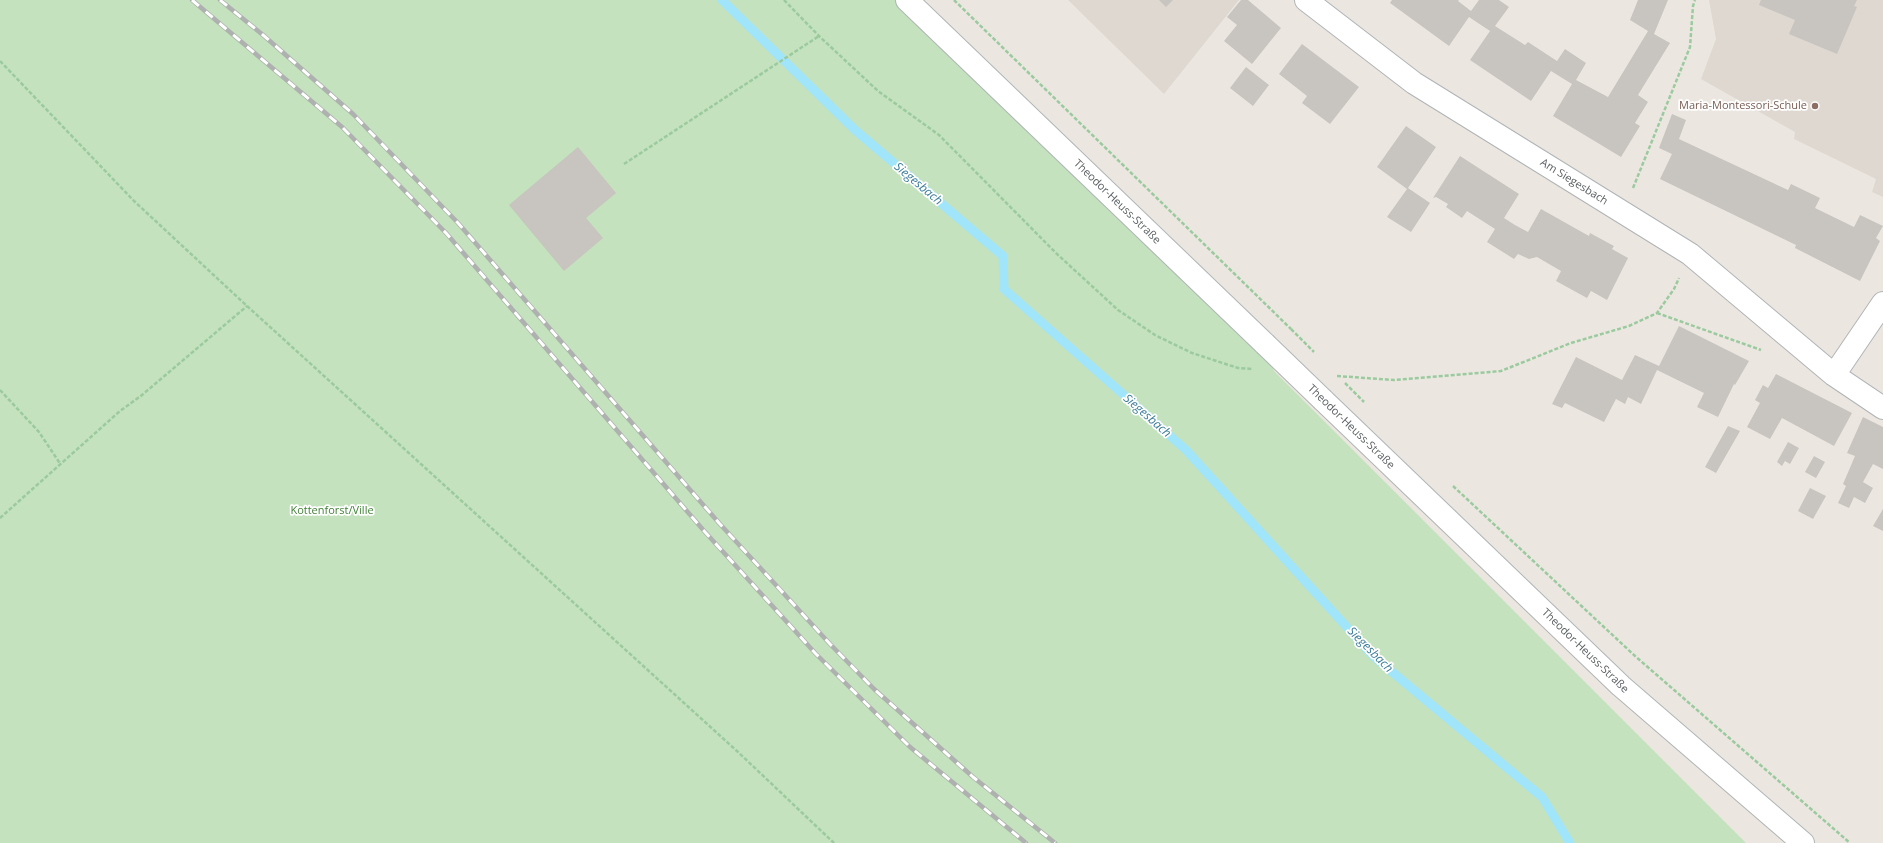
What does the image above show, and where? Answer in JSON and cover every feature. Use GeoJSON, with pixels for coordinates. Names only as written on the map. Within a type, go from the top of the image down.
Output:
{"type":"FeatureCollection","features":[{"type":"Feature","properties":{"kind":"main road","name":"Theodor-Heuss-Straße"},"geometry":{"type":"LineString","coordinates":[[907,0],[1621,686],[1804,843]]}},
{"type":"Feature","properties":{"kind":"main road","name":"Am Siegesbach"},"geometry":{"type":"LineString","coordinates":[[1306,0],[1414,83],[1690,254],[1834,375],[1883,408]]}},
{"type":"Feature","properties":{"kind":"main road"},"geometry":{"type":"LineString","coordinates":[[1834,375],[1883,303]]}},
{"type":"Feature","properties":{"kind":"path"},"geometry":{"type":"LineString","coordinates":[[954,0],[1291,329]]}},
{"type":"Feature","properties":{"kind":"path"},"geometry":{"type":"LineString","coordinates":[[1623,212],[1690,47],[1693,6],[1695,0]]}},
{"type":"Feature","properties":{"kind":"path"},"geometry":{"type":"LineString","coordinates":[[624,164],[819,36]]}},
{"type":"Feature","properties":{"kind":"path"},"geometry":{"type":"LineString","coordinates":[[0,61],[134,201],[247,306],[732,747],[834,843]]}},
{"type":"Feature","properties":{"kind":"path"},"geometry":{"type":"LineString","coordinates":[[0,518],[120,411],[142,395],[247,306]]}},
{"type":"Feature","properties":{"kind":"path"},"geometry":{"type":"LineString","coordinates":[[1657,313],[1768,352]]}},
{"type":"Feature","properties":{"kind":"path"},"geometry":{"type":"LineString","coordinates":[[0,390],[39,432],[60,465]]}},
{"type":"Feature","properties":{"kind":"path"},"geometry":{"type":"LineString","coordinates":[[1364,402],[1369,407]]}},
{"type":"Feature","properties":{"kind":"path"},"geometry":{"type":"LineString","coordinates":[[1452,485],[1635,656],[1850,843]]}},
{"type":"Feature","properties":{"kind":"shaded area"},"geometry":{"type":"Polygon","coordinates":[[[1068,0],[1239,0],[1164,94],[1068,0]]]}},
{"type":"Feature","properties":{"kind":"shaded area","name":"Maria-Montessori-Schule"},"geometry":{"type":"Polygon","coordinates":[[[1709,0],[1883,0],[1883,197],[1872,192],[1876,179],[1794,139],[1795,132],[1701,79],[1716,39],[1709,0]]]}},
{"type":"Feature","properties":{"kind":"green space","name":"Kottenforst/Ville"},"geometry":{"type":"Polygon","coordinates":[[[0,0],[907,0],[1265,344],[1274,371],[1746,843],[0,843],[0,0]]]}},
{"type":"Feature","properties":{"kind":"building"},"geometry":{"type":"Polygon","coordinates":[[[1159,0],[1173,0],[1166,7],[1159,0]]]}},
{"type":"Feature","properties":{"kind":"building"},"geometry":{"type":"Polygon","coordinates":[[[1241,0],[1248,0],[1281,28],[1252,64],[1224,41],[1237,25],[1227,17],[1241,0]]]}},
{"type":"Feature","properties":{"kind":"building"},"geometry":{"type":"Polygon","coordinates":[[[1392,0],[1459,0],[1458,1],[1471,11],[1479,0],[1499,0],[1509,7],[1495,26],[1525,45],[1528,42],[1557,61],[1565,49],[1586,63],[1576,80],[1608,97],[1648,31],[1630,20],[1638,0],[1668,0],[1654,34],[1670,43],[1638,95],[1648,102],[1635,123],[1640,126],[1621,157],[1553,116],[1572,84],[1551,71],[1531,101],[1470,60],[1490,31],[1469,17],[1449,46],[1390,3],[1392,0]]]}},
{"type":"Feature","properties":{"kind":"building"},"geometry":{"type":"Polygon","coordinates":[[[1761,0],[1857,0],[1854,6],[1857,7],[1837,54],[1789,34],[1795,20],[1759,5],[1761,0]]]}},
{"type":"Feature","properties":{"kind":"building"},"geometry":{"type":"Polygon","coordinates":[[[1302,44],[1359,87],[1330,124],[1302,103],[1307,96],[1279,74],[1302,44]]]}},
{"type":"Feature","properties":{"kind":"building"},"geometry":{"type":"Polygon","coordinates":[[[1246,67],[1269,85],[1253,106],[1230,88],[1246,67]]]}},
{"type":"Feature","properties":{"kind":"building"},"geometry":{"type":"Polygon","coordinates":[[[1672,114],[1686,120],[1679,139],[1788,190],[1791,184],[1820,198],[1815,208],[1854,227],[1860,215],[1883,226],[1876,238],[1880,241],[1860,281],[1795,248],[1796,245],[1660,179],[1672,154],[1659,148],[1672,114]]]}},
{"type":"Feature","properties":{"kind":"building"},"geometry":{"type":"Polygon","coordinates":[[[1406,126],[1436,147],[1408,188],[1430,203],[1411,232],[1387,217],[1407,189],[1377,167],[1406,126]]]}},
{"type":"Feature","properties":{"kind":"building"},"geometry":{"type":"Polygon","coordinates":[[[578,147],[616,193],[586,218],[603,238],[564,271],[509,205],[578,147]]]}},
{"type":"Feature","properties":{"kind":"building"},"geometry":{"type":"Polygon","coordinates":[[[1460,156],[1519,194],[1504,218],[1515,225],[1528,232],[1541,209],[1589,236],[1590,233],[1614,246],[1612,249],[1628,258],[1607,300],[1591,291],[1587,298],[1556,281],[1561,271],[1537,257],[1529,259],[1518,254],[1514,259],[1487,242],[1495,229],[1467,211],[1462,218],[1446,207],[1448,204],[1436,197],[1433,198],[1460,156]]]}},
{"type":"Feature","properties":{"kind":"building"},"geometry":{"type":"Polygon","coordinates":[[[1679,326],[1749,361],[1735,385],[1734,384],[1718,417],[1697,407],[1704,393],[1657,370],[1641,404],[1628,397],[1625,404],[1616,399],[1604,422],[1565,403],[1562,408],[1552,404],[1576,357],[1622,380],[1635,355],[1659,366],[1679,326]]]}},
{"type":"Feature","properties":{"kind":"building"},"geometry":{"type":"Polygon","coordinates":[[[1776,374],[1852,413],[1834,446],[1782,418],[1770,439],[1747,427],[1760,403],[1755,400],[1763,385],[1768,388],[1776,374]]]}},
{"type":"Feature","properties":{"kind":"building"},"geometry":{"type":"Polygon","coordinates":[[[1863,417],[1883,427],[1883,469],[1873,464],[1863,482],[1873,488],[1865,503],[1854,497],[1849,508],[1838,503],[1846,486],[1843,484],[1855,456],[1847,453],[1863,417]]]}},
{"type":"Feature","properties":{"kind":"building"},"geometry":{"type":"Polygon","coordinates":[[[1728,426],[1740,431],[1716,473],[1705,467],[1728,426]]]}},
{"type":"Feature","properties":{"kind":"building"},"geometry":{"type":"Polygon","coordinates":[[[1788,442],[1799,448],[1790,464],[1785,461],[1782,466],[1777,462],[1788,442]]]}},
{"type":"Feature","properties":{"kind":"building"},"geometry":{"type":"Polygon","coordinates":[[[1814,456],[1825,462],[1816,478],[1805,472],[1814,456]]]}},
{"type":"Feature","properties":{"kind":"building"},"geometry":{"type":"Polygon","coordinates":[[[1810,488],[1826,496],[1813,519],[1798,511],[1810,488]]]}},
{"type":"Feature","properties":{"kind":"building"},"geometry":{"type":"Polygon","coordinates":[[[1883,509],[1883,531],[1873,526],[1883,509]]]}},
{"type":"Feature","properties":{"kind":"waterway","name":"Siegesbach"},"geometry":{"type":"LineString","coordinates":[[722,0],[855,130],[1003,256],[1004,289],[1186,450],[1373,656],[1542,797],[1570,843]]}},
{"type":"Feature","properties":{"kind":"railway"},"geometry":{"type":"LineString","coordinates":[[192,0],[342,127],[446,233],[705,532],[816,654],[910,747],[1026,843]]}},
{"type":"Feature","properties":{"kind":"railway"},"geometry":{"type":"LineString","coordinates":[[220,0],[263,35],[353,114],[458,223],[719,523],[830,644],[874,689],[973,777],[1055,843]]}},
{"type":"Feature","properties":{"kind":"place","name":"Maria-Montessori-Schule"},"geometry":{"type":"Point","coordinates":[1815,106]}}]}
